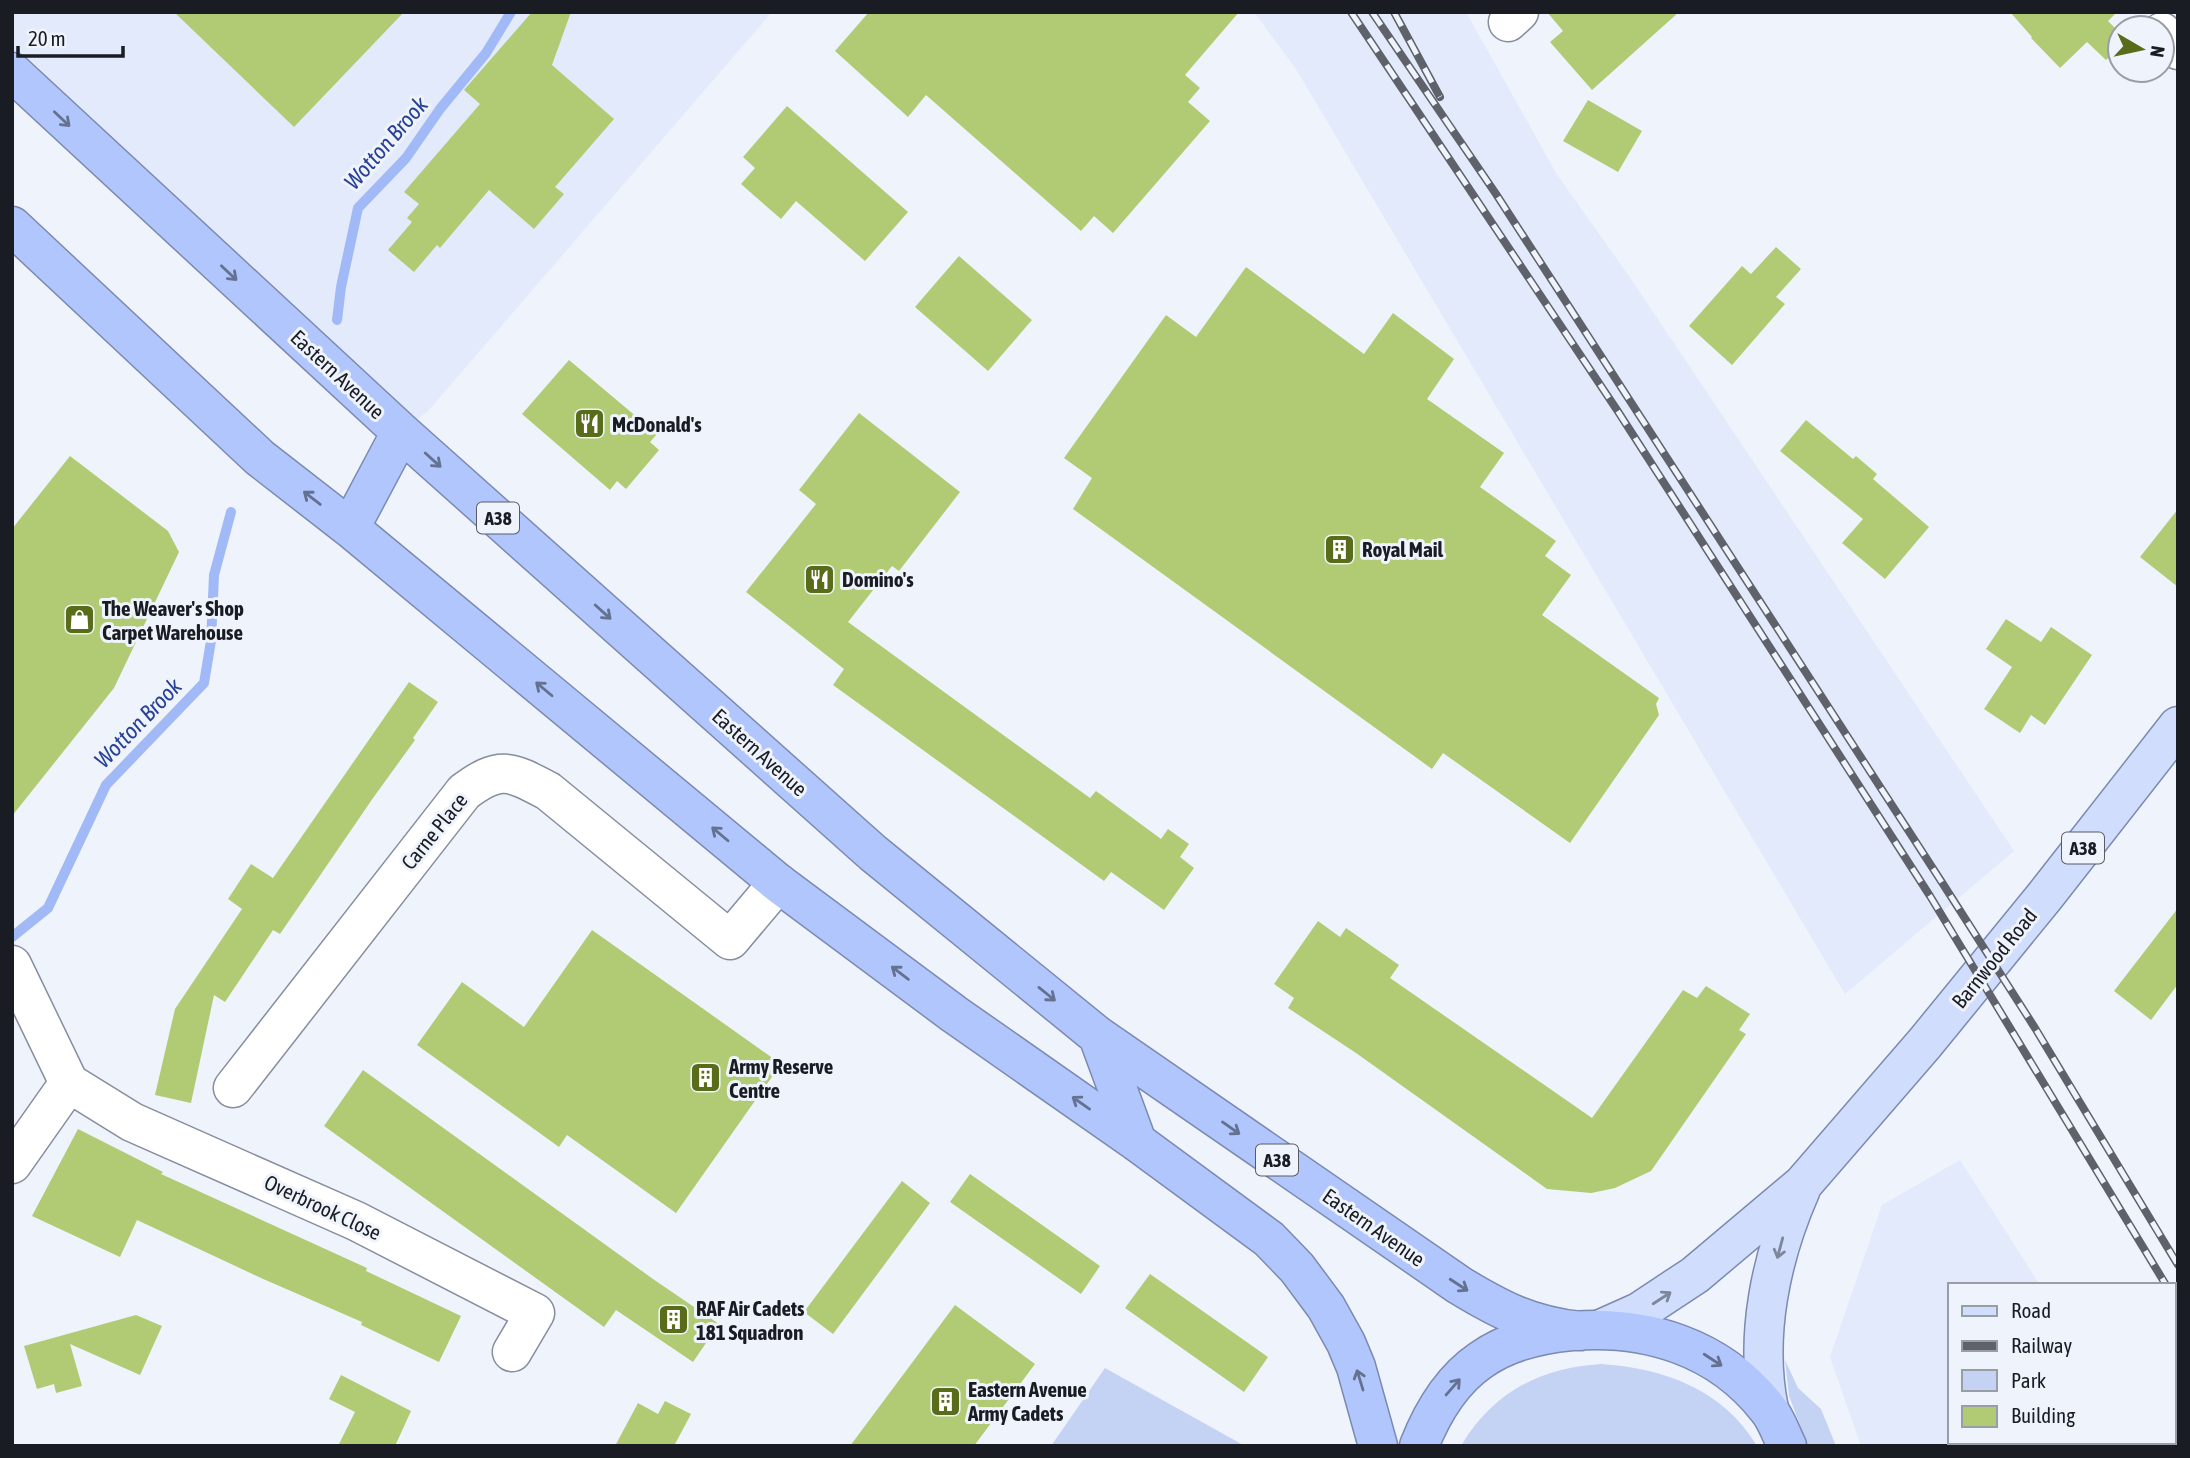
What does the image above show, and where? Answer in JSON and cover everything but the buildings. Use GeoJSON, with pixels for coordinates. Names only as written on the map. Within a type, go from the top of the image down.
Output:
{"type":"FeatureCollection","features":[{"type":"Feature","properties":{"kind":"highway","name":"Eastern Avenue"},"geometry":{"type":"LineString","coordinates":[[12,72],[401,432],[873,853],[1098,1035],[1459,1285],[1516,1317],[1556,1328],[1591,1330]]}},
{"type":"Feature","properties":{"kind":"highway"},"geometry":{"type":"LineString","coordinates":[[12,226],[260,458],[350,528],[778,883],[954,1014],[1137,1142],[1269,1239],[1297,1268],[1326,1307],[1346,1343],[1378,1446]]}},
{"type":"Feature","properties":{"kind":"highway"},"geometry":{"type":"LineString","coordinates":[[350,528],[401,432]]}},
{"type":"Feature","properties":{"kind":"highway"},"geometry":{"type":"LineString","coordinates":[[1098,1035],[1137,1142]]}},
{"type":"Feature","properties":{"kind":"highway","name":"A38"},"geometry":{"type":"LineString","coordinates":[[1419,1446],[1430,1419],[1445,1395],[1479,1361],[1526,1339],[1591,1330],[1652,1335],[1695,1349],[1716,1361],[1769,1409],[1787,1446]]}},
{"type":"Feature","properties":{"kind":"main road","name":"Barnwood Road"},"geometry":{"type":"LineString","coordinates":[[1591,1330],[1639,1312],[1685,1282],[1803,1184],[1925,1043],[2178,726]]}},
{"type":"Feature","properties":{"kind":"main road","name":"Barnwood Road"},"geometry":{"type":"LineString","coordinates":[[1769,1409],[1762,1360],[1766,1312],[1782,1240],[1803,1184]]}},
{"type":"Feature","properties":{"kind":"street","name":"Carne Place"},"geometry":{"type":"LineString","coordinates":[[233,1088],[464,792],[484,777],[504,773],[525,779],[548,791],[730,940],[778,883]]}},
{"type":"Feature","properties":{"kind":"street"},"geometry":{"type":"LineString","coordinates":[[12,965],[69,1083],[12,1164]]}},
{"type":"Feature","properties":{"kind":"street","name":"Overbrook Close"},"geometry":{"type":"LineString","coordinates":[[69,1083],[132,1122],[356,1221],[535,1313],[512,1352]]}},
{"type":"Feature","properties":{"kind":"shaded area"},"geometry":{"type":"Polygon","coordinates":[[[12,12],[772,12],[428,411],[401,432],[12,72],[12,12]]]}},
{"type":"Feature","properties":{"kind":"shaded area"},"geometry":{"type":"Polygon","coordinates":[[[1254,12],[1466,12],[1556,173],[1633,282],[2014,851],[1845,994],[1296,69],[1254,12]]]}},
{"type":"Feature","properties":{"kind":"shaded area"},"geometry":{"type":"Polygon","coordinates":[[[1960,1160],[2039,1283],[1948,1283],[1948,1444],[2142,1446],[1861,1446],[1830,1357],[1882,1205],[1960,1160]]]}},
{"type":"Feature","properties":{"kind":"green space"},"geometry":{"type":"Polygon","coordinates":[[[1785,1360],[1798,1388],[1821,1409],[1836,1446],[1808,1446],[1789,1396],[1785,1360]]]}},
{"type":"Feature","properties":{"kind":"green space"},"geometry":{"type":"Polygon","coordinates":[[[1601,1364],[1647,1370],[1690,1385],[1727,1410],[1757,1446],[1461,1446],[1488,1411],[1520,1386],[1558,1371],[1601,1364]]]}},
{"type":"Feature","properties":{"kind":"green space"},"geometry":{"type":"Polygon","coordinates":[[[1105,1368],[1245,1446],[1051,1446],[1105,1368]]]}},
{"type":"Feature","properties":{"kind":"waterway","name":"Wotton Brook"},"geometry":{"type":"LineString","coordinates":[[337,320],[341,287],[358,208],[406,158],[440,109],[486,53],[511,12]]}},
{"type":"Feature","properties":{"kind":"waterway","name":"Wotton Brook"},"geometry":{"type":"LineString","coordinates":[[12,937],[48,908],[106,785],[204,683],[211,641],[214,575],[231,512]]}},
{"type":"Feature","properties":{"kind":"railway"},"geometry":{"type":"LineString","coordinates":[[1351,12],[1617,410],[1930,896],[2165,1283]]}},
{"type":"Feature","properties":{"kind":"railway"},"geometry":{"type":"LineString","coordinates":[[1372,12],[1496,194],[1943,884],[2035,1028],[2178,1265]]}},
{"type":"Feature","properties":{"kind":"railway"},"geometry":{"type":"LineString","coordinates":[[1394,12],[1440,97]]}},
{"type":"Feature","properties":{"kind":"place","name":"McDonald's"},"geometry":{"type":"Point","coordinates":[589,424]}},
{"type":"Feature","properties":{"kind":"place","name":"Royal Mail"},"geometry":{"type":"Point","coordinates":[1339,549]}},
{"type":"Feature","properties":{"kind":"place","name":"Domino's"},"geometry":{"type":"Point","coordinates":[819,579]}},
{"type":"Feature","properties":{"kind":"place","name":"The Weaver's Shop Carpet Warehouse"},"geometry":{"type":"Point","coordinates":[79,620]}},
{"type":"Feature","properties":{"kind":"place","name":"Army Reserve Centre"},"geometry":{"type":"Point","coordinates":[706,1078]}},
{"type":"Feature","properties":{"kind":"place","name":"RAF Air Cadets 181 Squadron"},"geometry":{"type":"Point","coordinates":[673,1320]}},
{"type":"Feature","properties":{"kind":"place","name":"Eastern Avenue Army Cadets"},"geometry":{"type":"Point","coordinates":[945,1401]}}]}
